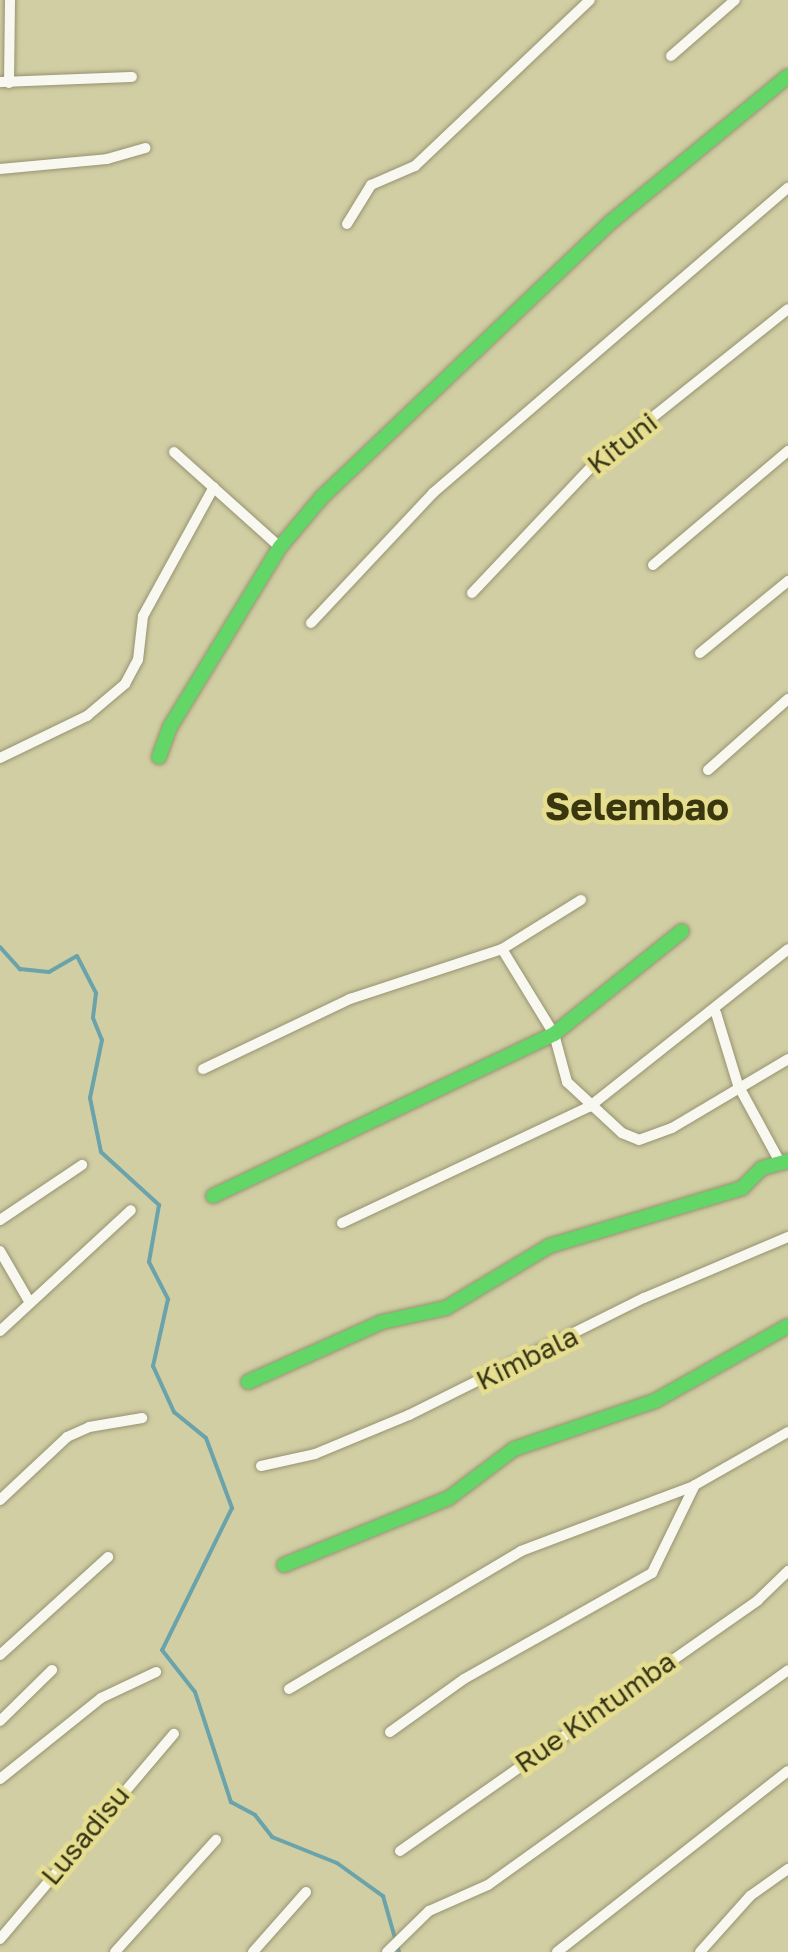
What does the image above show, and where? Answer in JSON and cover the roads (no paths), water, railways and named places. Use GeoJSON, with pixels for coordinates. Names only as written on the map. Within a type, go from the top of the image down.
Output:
{"type":"FeatureCollection","features":[{"type":"Feature","properties":{"kind":"street"},"geometry":{"type":"LineString","coordinates":[[10,0],[4,82],[132,76]]}},
{"type":"Feature","properties":{"kind":"street"},"geometry":{"type":"LineString","coordinates":[[347,224],[371,185],[415,166],[590,0]]}},
{"type":"Feature","properties":{"kind":"street"},"geometry":{"type":"LineString","coordinates":[[672,56],[735,0]]}},
{"type":"Feature","properties":{"kind":"street"},"geometry":{"type":"LineString","coordinates":[[159,757],[170,727],[280,547],[322,497],[610,222],[788,76]]}},
{"type":"Feature","properties":{"kind":"street"},"geometry":{"type":"LineString","coordinates":[[0,168],[108,158],[145,148]]}},
{"type":"Feature","properties":{"kind":"street"},"geometry":{"type":"LineString","coordinates":[[311,623],[433,493],[788,188]]}},
{"type":"Feature","properties":{"kind":"street","name":"Kituni"},"geometry":{"type":"LineString","coordinates":[[472,593],[583,474],[788,309]]}},
{"type":"Feature","properties":{"kind":"street"},"geometry":{"type":"LineString","coordinates":[[174,452],[280,547]]}},
{"type":"Feature","properties":{"kind":"street"},"geometry":{"type":"LineString","coordinates":[[653,565],[788,452]]}},
{"type":"Feature","properties":{"kind":"street"},"geometry":{"type":"LineString","coordinates":[[0,758],[87,716],[125,684],[138,660],[142,616],[214,487]]}},
{"type":"Feature","properties":{"kind":"street"},"geometry":{"type":"LineString","coordinates":[[700,653],[788,581]]}},
{"type":"Feature","properties":{"kind":"street"},"geometry":{"type":"LineString","coordinates":[[708,770],[788,699]]}},
{"type":"Feature","properties":{"kind":"street"},"geometry":{"type":"LineString","coordinates":[[203,1070],[350,999],[502,950],[581,900]]}},
{"type":"Feature","properties":{"kind":"street"},"geometry":{"type":"LineString","coordinates":[[213,1196],[554,1034],[682,930]]}},
{"type":"Feature","properties":{"kind":"street"},"geometry":{"type":"LineString","coordinates":[[342,1223],[589,1106],[716,1013],[788,949]]}},
{"type":"Feature","properties":{"kind":"street"},"geometry":{"type":"LineString","coordinates":[[502,950],[554,1034],[567,1082],[589,1106],[639,1140],[672,1128],[738,1085],[788,1059]]}},
{"type":"Feature","properties":{"kind":"street"},"geometry":{"type":"LineString","coordinates":[[248,1382],[382,1322],[446,1308],[549,1246],[742,1188],[762,1168],[784,1162],[738,1085],[716,1013]]}},
{"type":"Feature","properties":{"kind":"street"},"geometry":{"type":"LineString","coordinates":[[0,1220],[82,1166]]}},
{"type":"Feature","properties":{"kind":"street"},"geometry":{"type":"LineString","coordinates":[[0,1331],[131,1210]]}},
{"type":"Feature","properties":{"kind":"street","name":"Kimbala"},"geometry":{"type":"LineString","coordinates":[[261,1466],[315,1454],[410,1414],[644,1298],[788,1237]]}},
{"type":"Feature","properties":{"kind":"street"},"geometry":{"type":"LineString","coordinates":[[0,1251],[28,1302]]}},
{"type":"Feature","properties":{"kind":"street"},"geometry":{"type":"LineString","coordinates":[[284,1565],[449,1498],[514,1449],[655,1401],[788,1326]]}},
{"type":"Feature","properties":{"kind":"street"},"geometry":{"type":"LineString","coordinates":[[0,1500],[67,1438],[142,1418]]}},
{"type":"Feature","properties":{"kind":"street"},"geometry":{"type":"LineString","coordinates":[[290,1688],[520,1552],[695,1485],[788,1432]]}},
{"type":"Feature","properties":{"kind":"street"},"geometry":{"type":"LineString","coordinates":[[390,1732],[464,1680],[652,1573],[695,1485]]}},
{"type":"Feature","properties":{"kind":"street"},"geometry":{"type":"LineString","coordinates":[[0,1655],[108,1557]]}},
{"type":"Feature","properties":{"kind":"street","name":"Rue Kintumba"},"geometry":{"type":"LineString","coordinates":[[400,1851],[758,1600],[788,1572]]}},
{"type":"Feature","properties":{"kind":"street"},"geometry":{"type":"LineString","coordinates":[[0,1721],[52,1670]]}},
{"type":"Feature","properties":{"kind":"street"},"geometry":{"type":"LineString","coordinates":[[388,1948],[429,1911],[488,1885],[788,1670]]}},
{"type":"Feature","properties":{"kind":"street"},"geometry":{"type":"LineString","coordinates":[[0,1779],[100,1698],[156,1672]]}},
{"type":"Feature","properties":{"kind":"street","name":"Lusadisu"},"geometry":{"type":"LineString","coordinates":[[0,1939],[174,1734]]}},
{"type":"Feature","properties":{"kind":"street"},"geometry":{"type":"LineString","coordinates":[[558,1952],[788,1771]]}},
{"type":"Feature","properties":{"kind":"street"},"geometry":{"type":"LineString","coordinates":[[115,1952],[216,1840]]}},
{"type":"Feature","properties":{"kind":"street"},"geometry":{"type":"LineString","coordinates":[[700,1952],[750,1896],[788,1868]]}},
{"type":"Feature","properties":{"kind":"street"},"geometry":{"type":"LineString","coordinates":[[253,1952],[306,1892]]}},
{"type":"Feature","properties":{"kind":"waterway"},"geometry":{"type":"LineString","coordinates":[[0,947],[20,969],[49,972],[77,956],[96,993],[93,1018],[102,1040],[90,1098],[101,1152],[159,1205],[149,1262],[168,1299],[153,1366],[174,1412],[206,1438],[232,1508],[162,1650],[195,1692],[231,1802],[255,1815],[272,1837],[337,1863],[383,1896],[399,1952]]}},
{"type":"Feature","properties":{"kind":"district","name":"Selembao"},"geometry":{"type":"Point","coordinates":[637,806]}}]}
